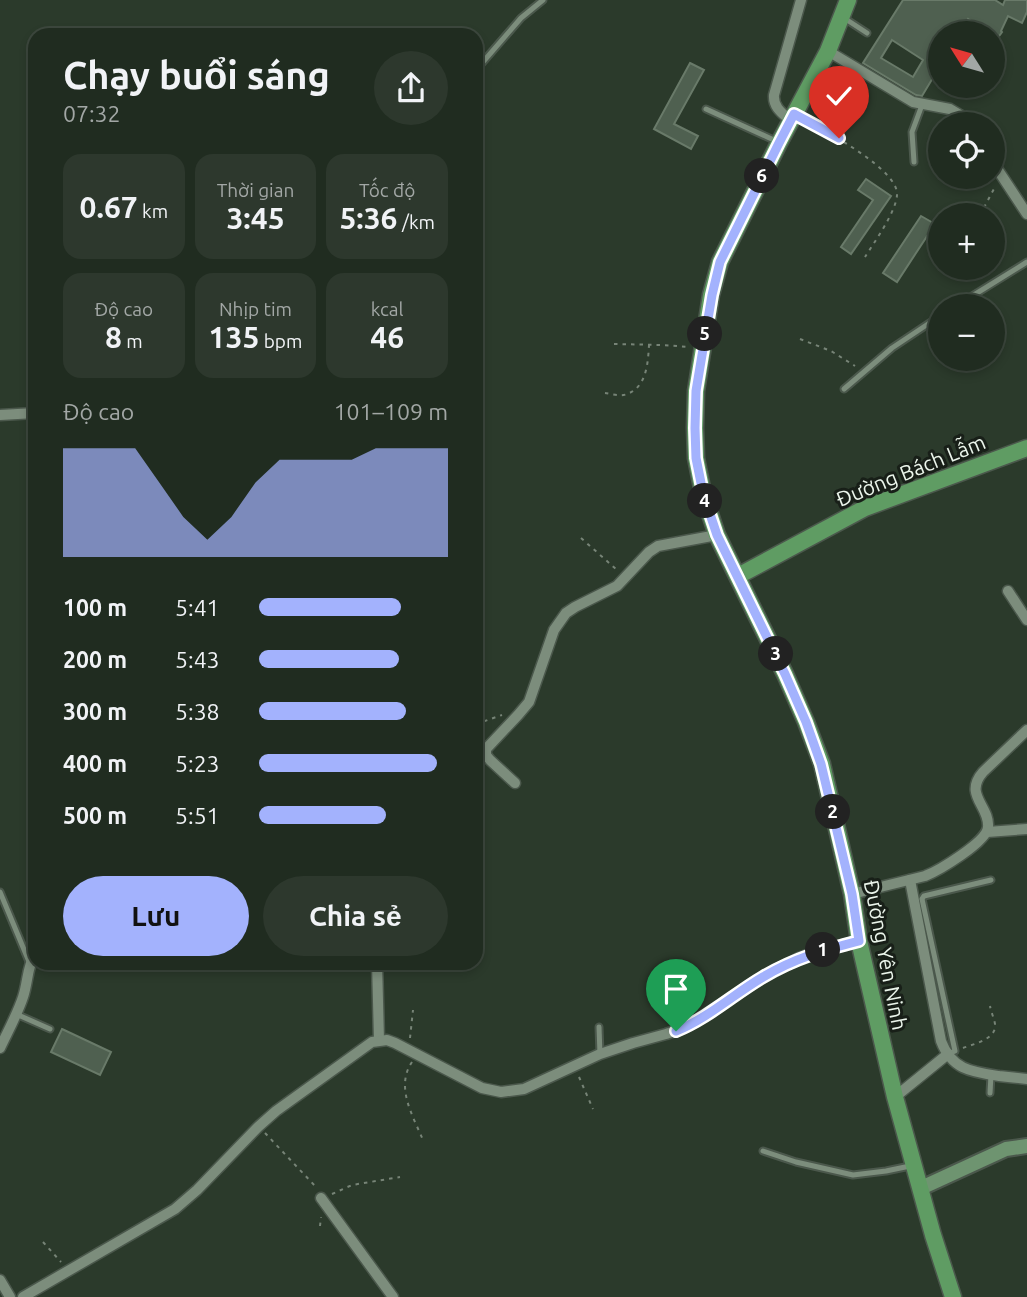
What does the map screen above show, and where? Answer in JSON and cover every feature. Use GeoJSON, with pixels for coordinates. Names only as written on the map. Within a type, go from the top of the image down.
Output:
{"type":"FeatureCollection","features":[{"type":"Feature","properties":{"kind":"main road","name":"Đường Yên Ninh"},"geometry":{"type":"LineString","coordinates":[[848,0],[828,51],[720,262],[696,391],[696,458],[703,493],[717,535],[780,662],[821,764],[895,1097],[953,1297]]}},
{"type":"Feature","properties":{"kind":"main road","name":"Đường Bách Lẫm"},"geometry":{"type":"LineString","coordinates":[[738,576],[865,508],[1027,448]]}},
{"type":"Feature","properties":{"kind":"street"},"geometry":{"type":"LineString","coordinates":[[792,118],[777,108],[774,102],[801,0]]}},
{"type":"Feature","properties":{"kind":"street"},"geometry":{"type":"LineString","coordinates":[[828,51],[907,99],[955,112]]}},
{"type":"Feature","properties":{"kind":"street"},"geometry":{"type":"LineString","coordinates":[[1005,181],[1027,214]]}},
{"type":"Feature","properties":{"kind":"street"},"geometry":{"type":"LineString","coordinates":[[0,415],[28,413]]}},
{"type":"Feature","properties":{"kind":"street"},"geometry":{"type":"LineString","coordinates":[[514,783],[490,761],[486,751],[528,702],[554,630],[561,619],[575,607],[611,590],[627,578],[649,552],[658,546],[717,535]]}},
{"type":"Feature","properties":{"kind":"street"},"geometry":{"type":"LineString","coordinates":[[1009,591],[1027,620]]}},
{"type":"Feature","properties":{"kind":"street"},"geometry":{"type":"LineString","coordinates":[[852,894],[925,876],[950,863],[982,838],[987,832],[988,820],[976,793],[977,779],[1027,730]]}},
{"type":"Feature","properties":{"kind":"street"},"geometry":{"type":"LineString","coordinates":[[987,832],[1027,829]]}},
{"type":"Feature","properties":{"kind":"street"},"geometry":{"type":"LineString","coordinates":[[910,880],[941,1041],[962,1068],[978,1073],[1027,1079]]}},
{"type":"Feature","properties":{"kind":"street"},"geometry":{"type":"LineString","coordinates":[[23,1297],[175,1209],[276,1111],[372,1042],[390,1041],[482,1088],[501,1092],[524,1089],[600,1054],[686,1027],[781,966],[816,952],[859,941]]}},
{"type":"Feature","properties":{"kind":"street"},"geometry":{"type":"LineString","coordinates":[[0,1048],[24,995],[30,970]]}},
{"type":"Feature","properties":{"kind":"street"},"geometry":{"type":"LineString","coordinates":[[377,970],[379,1040]]}},
{"type":"Feature","properties":{"kind":"street"},"geometry":{"type":"LineString","coordinates":[[895,1097],[951,1053]]}},
{"type":"Feature","properties":{"kind":"street"},"geometry":{"type":"LineString","coordinates":[[921,1188],[1006,1149],[1027,1146]]}},
{"type":"Feature","properties":{"kind":"street"},"geometry":{"type":"LineString","coordinates":[[321,1198],[393,1297]]}},
{"type":"Feature","properties":{"kind":"street"},"geometry":{"type":"LineString","coordinates":[[0,1280],[10,1297]]}},
{"type":"Feature","properties":{"kind":"lane"},"geometry":{"type":"LineString","coordinates":[[483,62],[521,18],[542,0]]}},
{"type":"Feature","properties":{"kind":"lane"},"geometry":{"type":"LineString","coordinates":[[842,16],[867,33]]}},
{"type":"Feature","properties":{"kind":"lane"},"geometry":{"type":"LineString","coordinates":[[914,162],[912,132],[922,105]]}},
{"type":"Feature","properties":{"kind":"lane"},"geometry":{"type":"LineString","coordinates":[[706,108],[779,143]]}},
{"type":"Feature","properties":{"kind":"lane"},"geometry":{"type":"LineString","coordinates":[[975,294],[1027,262]]}},
{"type":"Feature","properties":{"kind":"lane"},"geometry":{"type":"LineString","coordinates":[[844,389],[928,324]]}},
{"type":"Feature","properties":{"kind":"lane"},"geometry":{"type":"LineString","coordinates":[[951,1053],[922,899],[924,896],[991,880]]}},
{"type":"Feature","properties":{"kind":"lane"},"geometry":{"type":"LineString","coordinates":[[0,892],[28,951]]}},
{"type":"Feature","properties":{"kind":"lane"},"geometry":{"type":"LineString","coordinates":[[16,1014],[50,1029]]}},
{"type":"Feature","properties":{"kind":"lane"},"geometry":{"type":"LineString","coordinates":[[599,1027],[600,1054]]}},
{"type":"Feature","properties":{"kind":"lane"},"geometry":{"type":"LineString","coordinates":[[990,1093],[991,1075]]}},
{"type":"Feature","properties":{"kind":"lane"},"geometry":{"type":"LineString","coordinates":[[763,1151],[796,1162],[853,1175],[914,1165]]}},
{"type":"Feature","properties":{"kind":"path"},"geometry":{"type":"LineString","coordinates":[[792,118],[839,138],[874,163],[896,186],[898,192],[894,208],[865,257]]}},
{"type":"Feature","properties":{"kind":"path"},"geometry":{"type":"LineString","coordinates":[[800,339],[831,351],[864,373]]}},
{"type":"Feature","properties":{"kind":"path"},"geometry":{"type":"LineString","coordinates":[[614,344],[702,349]]}},
{"type":"Feature","properties":{"kind":"path"},"geometry":{"type":"LineString","coordinates":[[605,393],[627,394],[637,386],[646,372],[649,344]]}},
{"type":"Feature","properties":{"kind":"path"},"geometry":{"type":"LineString","coordinates":[[581,538],[627,578]]}},
{"type":"Feature","properties":{"kind":"path"},"geometry":{"type":"LineString","coordinates":[[483,722],[528,702]]}},
{"type":"Feature","properties":{"kind":"path"},"geometry":{"type":"LineString","coordinates":[[951,1053],[977,1043],[993,1033],[996,1027],[990,1006]]}},
{"type":"Feature","properties":{"kind":"path"},"geometry":{"type":"LineString","coordinates":[[413,1010],[413,1052],[404,1084],[410,1110],[423,1140]]}},
{"type":"Feature","properties":{"kind":"path"},"geometry":{"type":"LineString","coordinates":[[574,1066],[593,1109]]}},
{"type":"Feature","properties":{"kind":"path"},"geometry":{"type":"LineString","coordinates":[[258,1127],[312,1181],[321,1198],[320,1226]]}},
{"type":"Feature","properties":{"kind":"path"},"geometry":{"type":"LineString","coordinates":[[321,1198],[352,1185],[400,1177]]}},
{"type":"Feature","properties":{"kind":"path"},"geometry":{"type":"LineString","coordinates":[[43,1242],[69,1270]]}},
{"type":"Feature","properties":{"kind":"building"},"geometry":{"type":"Polygon","coordinates":[[[903,0],[995,0],[1003,5],[1005,0],[1027,0],[1027,12],[1022,23],[1008,16],[1005,22],[968,19],[928,21],[928,86],[922,96],[863,63],[903,0]],[[892,40],[881,58],[913,77],[923,60],[892,40]]]}},
{"type":"Feature","properties":{"kind":"building"},"geometry":{"type":"Polygon","coordinates":[[[690,63],[704,70],[674,124],[698,136],[691,149],[654,129],[690,63]]]}},
{"type":"Feature","properties":{"kind":"building"},"geometry":{"type":"Polygon","coordinates":[[[866,179],[891,196],[851,254],[841,247],[873,200],[858,190],[866,179]]]}},
{"type":"Feature","properties":{"kind":"building"},"geometry":{"type":"Polygon","coordinates":[[[921,216],[928,220],[928,235],[897,282],[883,273],[921,216]]]}},
{"type":"Feature","properties":{"kind":"building"},"geometry":{"type":"Polygon","coordinates":[[[62,1029],[111,1052],[100,1075],[51,1052],[62,1029]]]}},
{"type":"Feature","properties":{"kind":"route"},"geometry":{"type":"LineString","coordinates":[[676,1031],[695,1022],[781,966],[816,952],[859,941],[852,894],[821,764],[785,674],[717,535],[703,493],[696,458],[695,428],[696,391],[704,336],[720,262],[779,143],[794,114],[839,138]]}}]}
